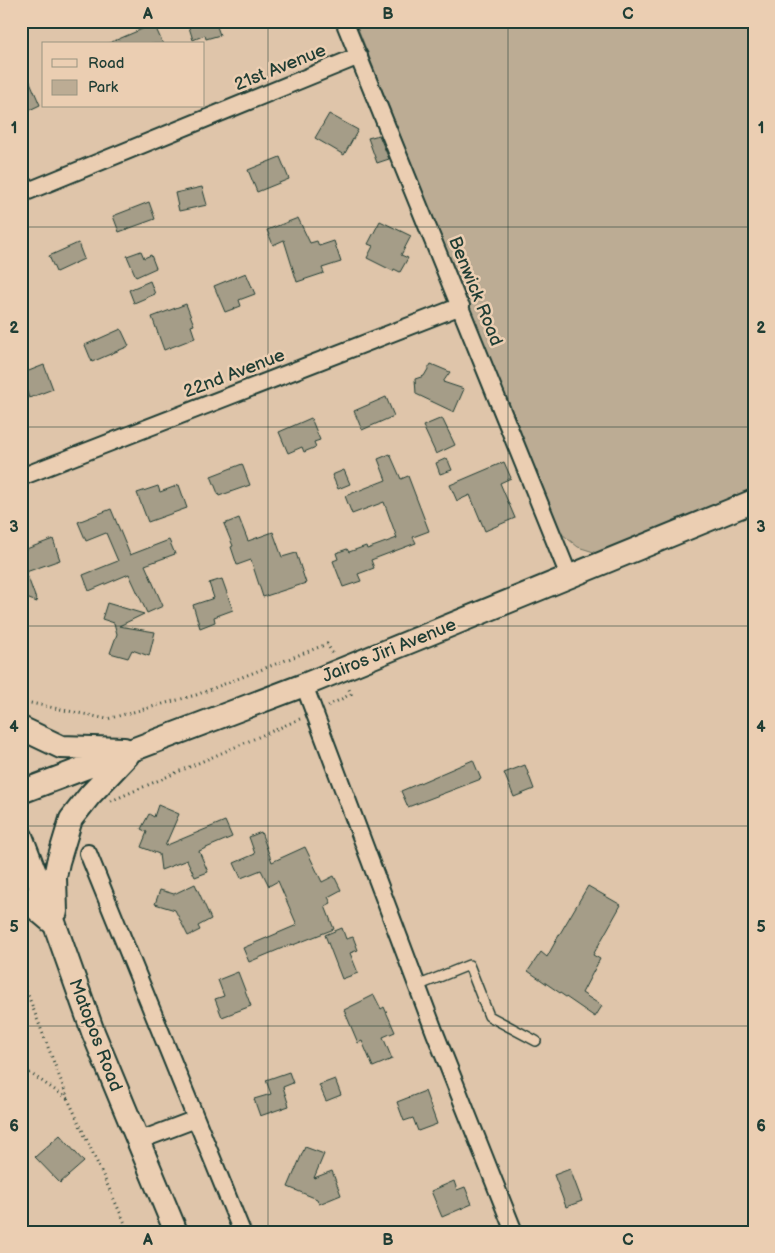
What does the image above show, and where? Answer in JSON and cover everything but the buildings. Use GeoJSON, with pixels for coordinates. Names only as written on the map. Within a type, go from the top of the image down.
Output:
{"type":"FeatureCollection","features":[{"type":"Feature","properties":{"kind":"main road","name":"Jairos Jiri Avenue"},"geometry":{"type":"LineString","coordinates":[[21,792],[304,684],[754,501]]}},
{"type":"Feature","properties":{"kind":"main road"},"geometry":{"type":"LineString","coordinates":[[21,728],[61,747],[134,749]]}},
{"type":"Feature","properties":{"kind":"main road"},"geometry":{"type":"LineString","coordinates":[[55,925],[58,862],[71,819],[90,795],[134,749]]}},
{"type":"Feature","properties":{"kind":"main road","name":"Matopos Road"},"geometry":{"type":"LineString","coordinates":[[21,836],[93,1032],[176,1232]]}},
{"type":"Feature","properties":{"kind":"main road"},"geometry":{"type":"LineString","coordinates":[[21,896],[55,925]]}},
{"type":"Feature","properties":{"kind":"street","name":"Benwick Road"},"geometry":{"type":"LineString","coordinates":[[344,21],[569,576]]}},
{"type":"Feature","properties":{"kind":"street","name":"21st Avenue"},"geometry":{"type":"LineString","coordinates":[[21,194],[359,56]]}},
{"type":"Feature","properties":{"kind":"street","name":"22nd Avenue"},"geometry":{"type":"LineString","coordinates":[[21,477],[461,306]]}},
{"type":"Feature","properties":{"kind":"street"},"geometry":{"type":"LineString","coordinates":[[304,684],[435,1033],[514,1232]]}},
{"type":"Feature","properties":{"kind":"street"},"geometry":{"type":"LineString","coordinates":[[88,853],[242,1232]]}},
{"type":"Feature","properties":{"kind":"street"},"geometry":{"type":"LineString","coordinates":[[138,1141],[196,1119]]}},
{"type":"Feature","properties":{"kind":"lane"},"geometry":{"type":"LineString","coordinates":[[417,986],[469,965],[489,1016],[536,1041]]}},
{"type":"Feature","properties":{"kind":"path"},"geometry":{"type":"LineString","coordinates":[[21,701],[107,719],[196,696],[327,644],[351,694],[314,713],[107,803]]}},
{"type":"Feature","properties":{"kind":"path"},"geometry":{"type":"LineString","coordinates":[[21,977],[68,1099],[129,1232]]}},
{"type":"Feature","properties":{"kind":"path"},"geometry":{"type":"LineString","coordinates":[[21,1066],[68,1099]]}},
{"type":"Feature","properties":{"kind":"green space"},"geometry":{"type":"Polygon","coordinates":[[[355,21],[754,21],[754,492],[600,554],[578,547],[557,530],[355,21]]]}}]}
